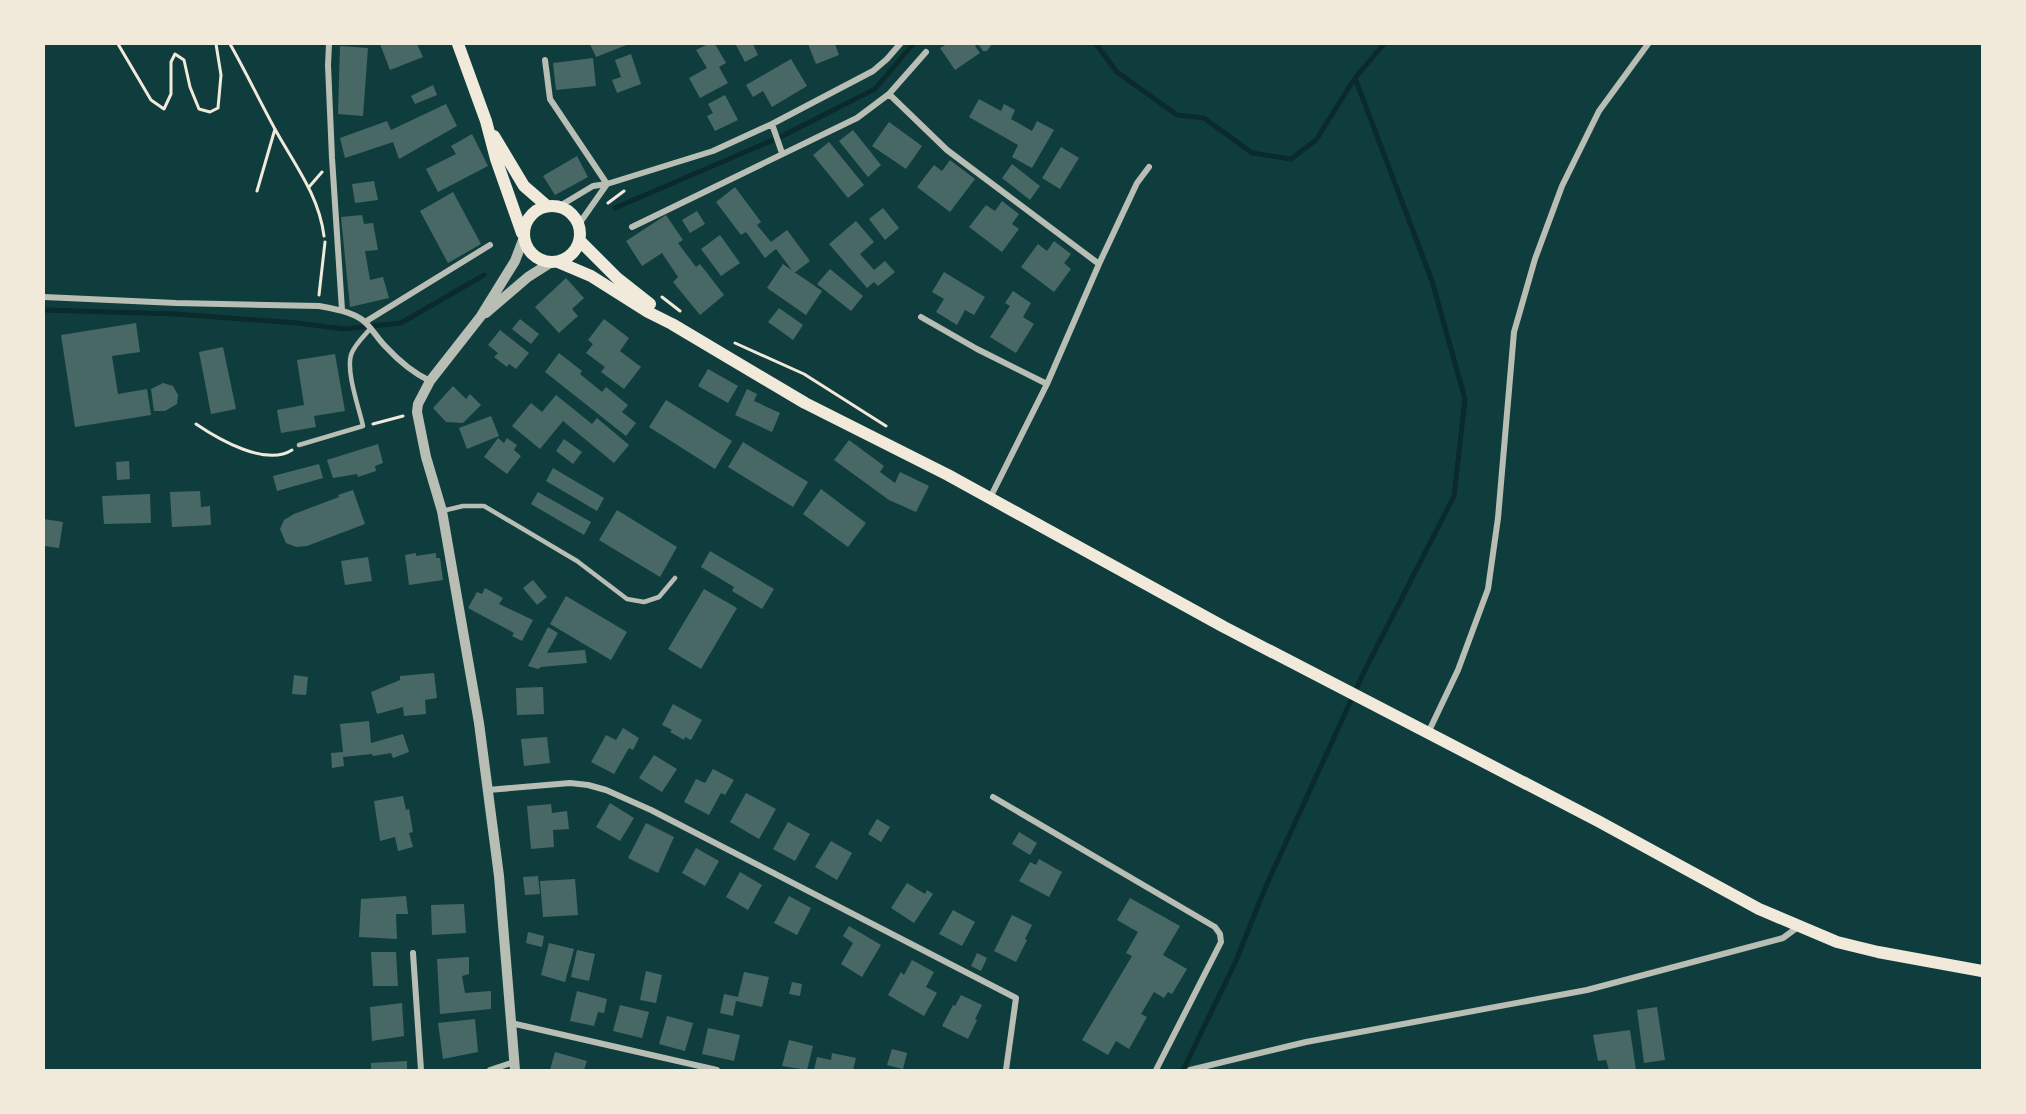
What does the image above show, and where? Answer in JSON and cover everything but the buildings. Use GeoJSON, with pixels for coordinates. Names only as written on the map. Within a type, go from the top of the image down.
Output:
{"type":"FeatureCollection","features":[{"type":"Feature","properties":{"kind":"main road"},"geometry":{"type":"LineString","coordinates":[[458,44],[486,121],[496,159],[523,236],[532,254],[591,276],[648,312],[805,403],[990,498],[1224,627],[1598,821],[1759,909],[1837,942],[1983,971]]}},
{"type":"Feature","properties":{"kind":"main road"},"geometry":{"type":"LineString","coordinates":[[486,121],[524,186],[553,206],[573,215],[579,224],[580,241],[572,255],[554,263]]}},
{"type":"Feature","properties":{"kind":"main road"},"geometry":{"type":"LineString","coordinates":[[523,236],[526,221],[531,214],[538,208],[553,206]]}},
{"type":"Feature","properties":{"kind":"main road"},"geometry":{"type":"LineString","coordinates":[[580,241],[617,278],[672,324]]}},
{"type":"Feature","properties":{"kind":"street"},"geometry":{"type":"LineString","coordinates":[[329,44],[332,158],[342,310]]}},
{"type":"Feature","properties":{"kind":"street"},"geometry":{"type":"LineString","coordinates":[[553,206],[593,186],[607,184],[713,151],[773,127],[873,71],[900,44]]}},
{"type":"Feature","properties":{"kind":"street"},"geometry":{"type":"LineString","coordinates":[[1428,734],[1458,670],[1488,589],[1498,518],[1514,332],[1534,259],[1562,186],[1599,111],[1648,44]]}},
{"type":"Feature","properties":{"kind":"street"},"geometry":{"type":"LineString","coordinates":[[632,227],[781,151],[857,118],[889,94],[926,52]]}},
{"type":"Feature","properties":{"kind":"street"},"geometry":{"type":"LineString","coordinates":[[546,60],[550,99],[607,184]]}},
{"type":"Feature","properties":{"kind":"street"},"geometry":{"type":"LineString","coordinates":[[889,94],[947,150],[1099,264]]}},
{"type":"Feature","properties":{"kind":"street"},"geometry":{"type":"LineString","coordinates":[[773,127],[781,151]]}},
{"type":"Feature","properties":{"kind":"street"},"geometry":{"type":"LineString","coordinates":[[990,498],[1047,384],[1137,183],[1149,167]]}},
{"type":"Feature","properties":{"kind":"street"},"geometry":{"type":"LineString","coordinates":[[579,224],[607,184]]}},
{"type":"Feature","properties":{"kind":"street"},"geometry":{"type":"LineString","coordinates":[[490,1071],[515,1066],[499,876],[473,684],[442,511],[426,457],[417,412],[430,381],[481,316],[514,261],[523,236]]}},
{"type":"Feature","properties":{"kind":"street"},"geometry":{"type":"LineString","coordinates":[[365,322],[490,245]]}},
{"type":"Feature","properties":{"kind":"street"},"geometry":{"type":"LineString","coordinates":[[481,316],[528,277],[554,263]]}},
{"type":"Feature","properties":{"kind":"street"},"geometry":{"type":"LineString","coordinates":[[44,297],[319,306],[342,310],[365,322],[384,345],[416,375],[430,381]]}},
{"type":"Feature","properties":{"kind":"street"},"geometry":{"type":"LineString","coordinates":[[921,317],[977,349],[1047,384]]}},
{"type":"Feature","properties":{"kind":"street"},"geometry":{"type":"LineString","coordinates":[[488,790],[570,783],[606,790],[1016,998],[1006,1071]]}},
{"type":"Feature","properties":{"kind":"street"},"geometry":{"type":"LineString","coordinates":[[993,797],[1215,927],[1220,934],[1221,942],[1156,1071]]}},
{"type":"Feature","properties":{"kind":"street"},"geometry":{"type":"LineString","coordinates":[[1192,1070],[1306,1042],[1587,990],[1783,938],[1798,927]]}},
{"type":"Feature","properties":{"kind":"street"},"geometry":{"type":"LineString","coordinates":[[413,953],[421,1071]]}},
{"type":"Feature","properties":{"kind":"street"},"geometry":{"type":"LineString","coordinates":[[511,1023],[717,1071]]}},
{"type":"Feature","properties":{"kind":"lane"},"geometry":{"type":"LineString","coordinates":[[298,445],[363,426],[350,368],[350,357],[354,348],[371,328]]}},
{"type":"Feature","properties":{"kind":"lane"},"geometry":{"type":"LineString","coordinates":[[442,511],[463,506],[484,506],[577,561],[627,599],[644,603],[659,597],[675,578]]}},
{"type":"Feature","properties":{"kind":"path"},"geometry":{"type":"LineString","coordinates":[[118,44],[151,100],[164,109],[171,94],[171,62],[175,54],[184,60],[190,87],[199,109],[210,112],[218,108],[221,75],[216,44]]}},
{"type":"Feature","properties":{"kind":"path"},"geometry":{"type":"LineString","coordinates":[[230,44],[322,215],[325,242],[319,306]]}},
{"type":"Feature","properties":{"kind":"path"},"geometry":{"type":"LineString","coordinates":[[257,191],[275,129]]}},
{"type":"Feature","properties":{"kind":"path"},"geometry":{"type":"LineString","coordinates":[[602,208],[627,189],[633,176]]}},
{"type":"Feature","properties":{"kind":"path"},"geometry":{"type":"LineString","coordinates":[[661,296],[687,316]]}},
{"type":"Feature","properties":{"kind":"path"},"geometry":{"type":"LineString","coordinates":[[730,341],[804,374],[891,429]]}},
{"type":"Feature","properties":{"kind":"path"},"geometry":{"type":"LineString","coordinates":[[363,426],[403,416]]}},
{"type":"Feature","properties":{"kind":"path"},"geometry":{"type":"LineString","coordinates":[[196,424],[227,443],[260,453],[287,453],[298,445]]}},
{"type":"Feature","properties":{"kind":"waterway"},"geometry":{"type":"LineString","coordinates":[[615,208],[780,137],[875,89],[913,44]]}},
{"type":"Feature","properties":{"kind":"waterway"},"geometry":{"type":"LineString","coordinates":[[1096,44],[1117,72],[1177,115],[1204,118],[1252,153],[1291,159],[1316,140],[1355,78],[1384,44]]}},
{"type":"Feature","properties":{"kind":"waterway"},"geometry":{"type":"LineString","coordinates":[[1183,1070],[1235,963],[1266,886],[1364,672],[1454,496],[1465,399],[1432,281],[1355,78]]}},
{"type":"Feature","properties":{"kind":"waterway"},"geometry":{"type":"LineString","coordinates":[[44,310],[176,314],[344,329],[401,323],[484,275]]}}]}
